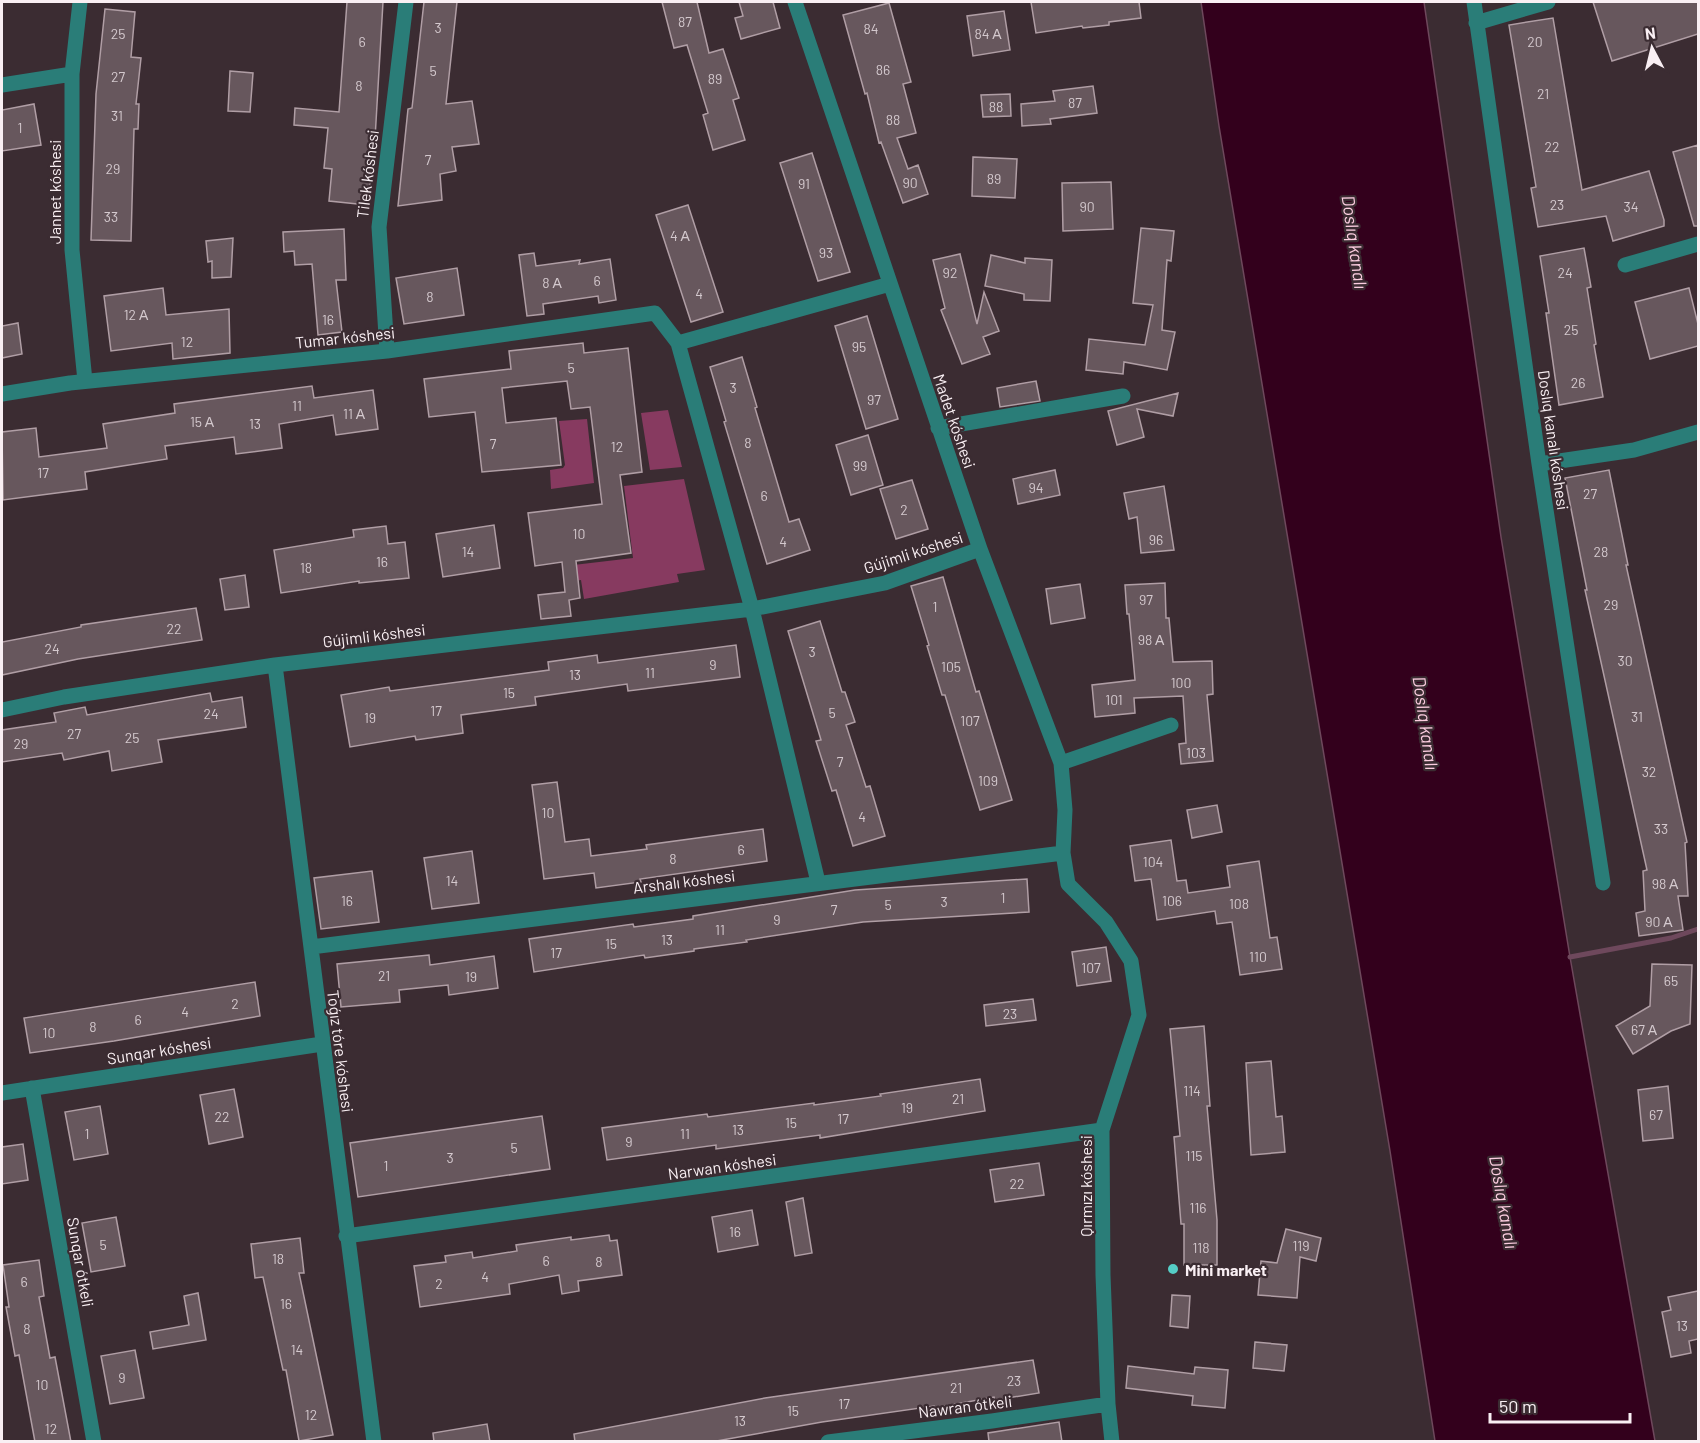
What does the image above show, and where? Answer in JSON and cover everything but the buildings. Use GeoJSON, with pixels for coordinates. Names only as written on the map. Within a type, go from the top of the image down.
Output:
{"type":"FeatureCollection","features":[{"type":"Feature","properties":{"kind":"street","name":"Jannet kóshesi"},"geometry":{"type":"LineString","coordinates":[[80,2],[72,74],[72,250],[85,381]]}},
{"type":"Feature","properties":{"kind":"street","name":"Tilek kóshesi"},"geometry":{"type":"LineString","coordinates":[[387,351],[379,226],[406,2]]}},
{"type":"Feature","properties":{"kind":"street","name":"Madet kóshesi"},"geometry":{"type":"LineString","coordinates":[[795,2],[980,549],[1061,763],[1065,810],[1063,853]]}},
{"type":"Feature","properties":{"kind":"street","name":"Doslıq kanalı kóshesi"},"geometry":{"type":"LineString","coordinates":[[1474,2],[1539,464],[1603,883]]}},
{"type":"Feature","properties":{"kind":"street"},"geometry":{"type":"LineString","coordinates":[[1476,23],[1548,2]]}},
{"type":"Feature","properties":{"kind":"street"},"geometry":{"type":"LineString","coordinates":[[2,86],[72,74]]}},
{"type":"Feature","properties":{"kind":"street"},"geometry":{"type":"LineString","coordinates":[[1626,265],[1698,244]]}},
{"type":"Feature","properties":{"kind":"street"},"geometry":{"type":"LineString","coordinates":[[678,343],[890,284]]}},
{"type":"Feature","properties":{"kind":"street","name":"Tumar kóshesi"},"geometry":{"type":"LineString","coordinates":[[2,394],[85,381],[387,351],[655,313],[678,343],[752,609]]}},
{"type":"Feature","properties":{"kind":"street"},"geometry":{"type":"LineString","coordinates":[[938,428],[1123,396]]}},
{"type":"Feature","properties":{"kind":"street"},"geometry":{"type":"LineString","coordinates":[[1539,464],[1634,450],[1698,432]]}},
{"type":"Feature","properties":{"kind":"street","name":"Gújimli kóshesi"},"geometry":{"type":"LineString","coordinates":[[2,710],[64,697],[275,664],[752,609],[885,583],[980,549]]}},
{"type":"Feature","properties":{"kind":"street"},"geometry":{"type":"LineString","coordinates":[[752,609],[818,882]]}},
{"type":"Feature","properties":{"kind":"street","name":"Toǵız tóre kóshesi"},"geometry":{"type":"LineString","coordinates":[[275,664],[374,1442]]}},
{"type":"Feature","properties":{"kind":"street"},"geometry":{"type":"LineString","coordinates":[[1061,763],[1171,725]]}},
{"type":"Feature","properties":{"kind":"street","name":"Arshalı kóshesi"},"geometry":{"type":"LineString","coordinates":[[310,947],[1063,853]]}},
{"type":"Feature","properties":{"kind":"street","name":"Qırmızı kóshesi"},"geometry":{"type":"LineString","coordinates":[[1063,853],[1068,884],[1106,922],[1131,961],[1139,1015],[1102,1130],[1103,1275],[1108,1404],[1112,1442]]}},
{"type":"Feature","properties":{"kind":"street","name":"Sunqar kóshesi"},"geometry":{"type":"LineString","coordinates":[[2,1093],[322,1044]]}},
{"type":"Feature","properties":{"kind":"street","name":"Sunqar ótkeli"},"geometry":{"type":"LineString","coordinates":[[32,1088],[94,1442]]}},
{"type":"Feature","properties":{"kind":"street","name":"Narwan kóshesi"},"geometry":{"type":"LineString","coordinates":[[346,1236],[1102,1130]]}},
{"type":"Feature","properties":{"kind":"street","name":"Nawran ótkeli"},"geometry":{"type":"LineString","coordinates":[[828,1442],[1108,1404]]}},
{"type":"Feature","properties":{"kind":"shaded area"},"geometry":{"type":"Polygon","coordinates":[[[668,410],[682,467],[650,470],[641,413],[668,410]]]}},
{"type":"Feature","properties":{"kind":"shaded area"},"geometry":{"type":"Polygon","coordinates":[[[587,419],[594,483],[551,489],[550,470],[563,468],[565,465],[559,421],[587,419]]]}},
{"type":"Feature","properties":{"kind":"shaded area"},"geometry":{"type":"Polygon","coordinates":[[[684,479],[705,570],[677,574],[679,582],[584,599],[581,580],[568,582],[565,566],[633,558],[624,486],[684,479]]]}},
{"type":"Feature","properties":{"kind":"water","name":"Doslıq kanalı"},"geometry":{"type":"Polygon","coordinates":[[[1201,2],[1424,2],[1501,537],[1570,957],[1655,1441],[1435,1441],[1390,1151],[1219,126],[1201,2]]]}},
{"type":"Feature","properties":{"kind":"waterway"},"geometry":{"type":"LineString","coordinates":[[1570,957],[1671,938],[1698,929]]}},
{"type":"Feature","properties":{"kind":"place","name":"Mini market"},"geometry":{"type":"Point","coordinates":[1173,1269]}}]}
